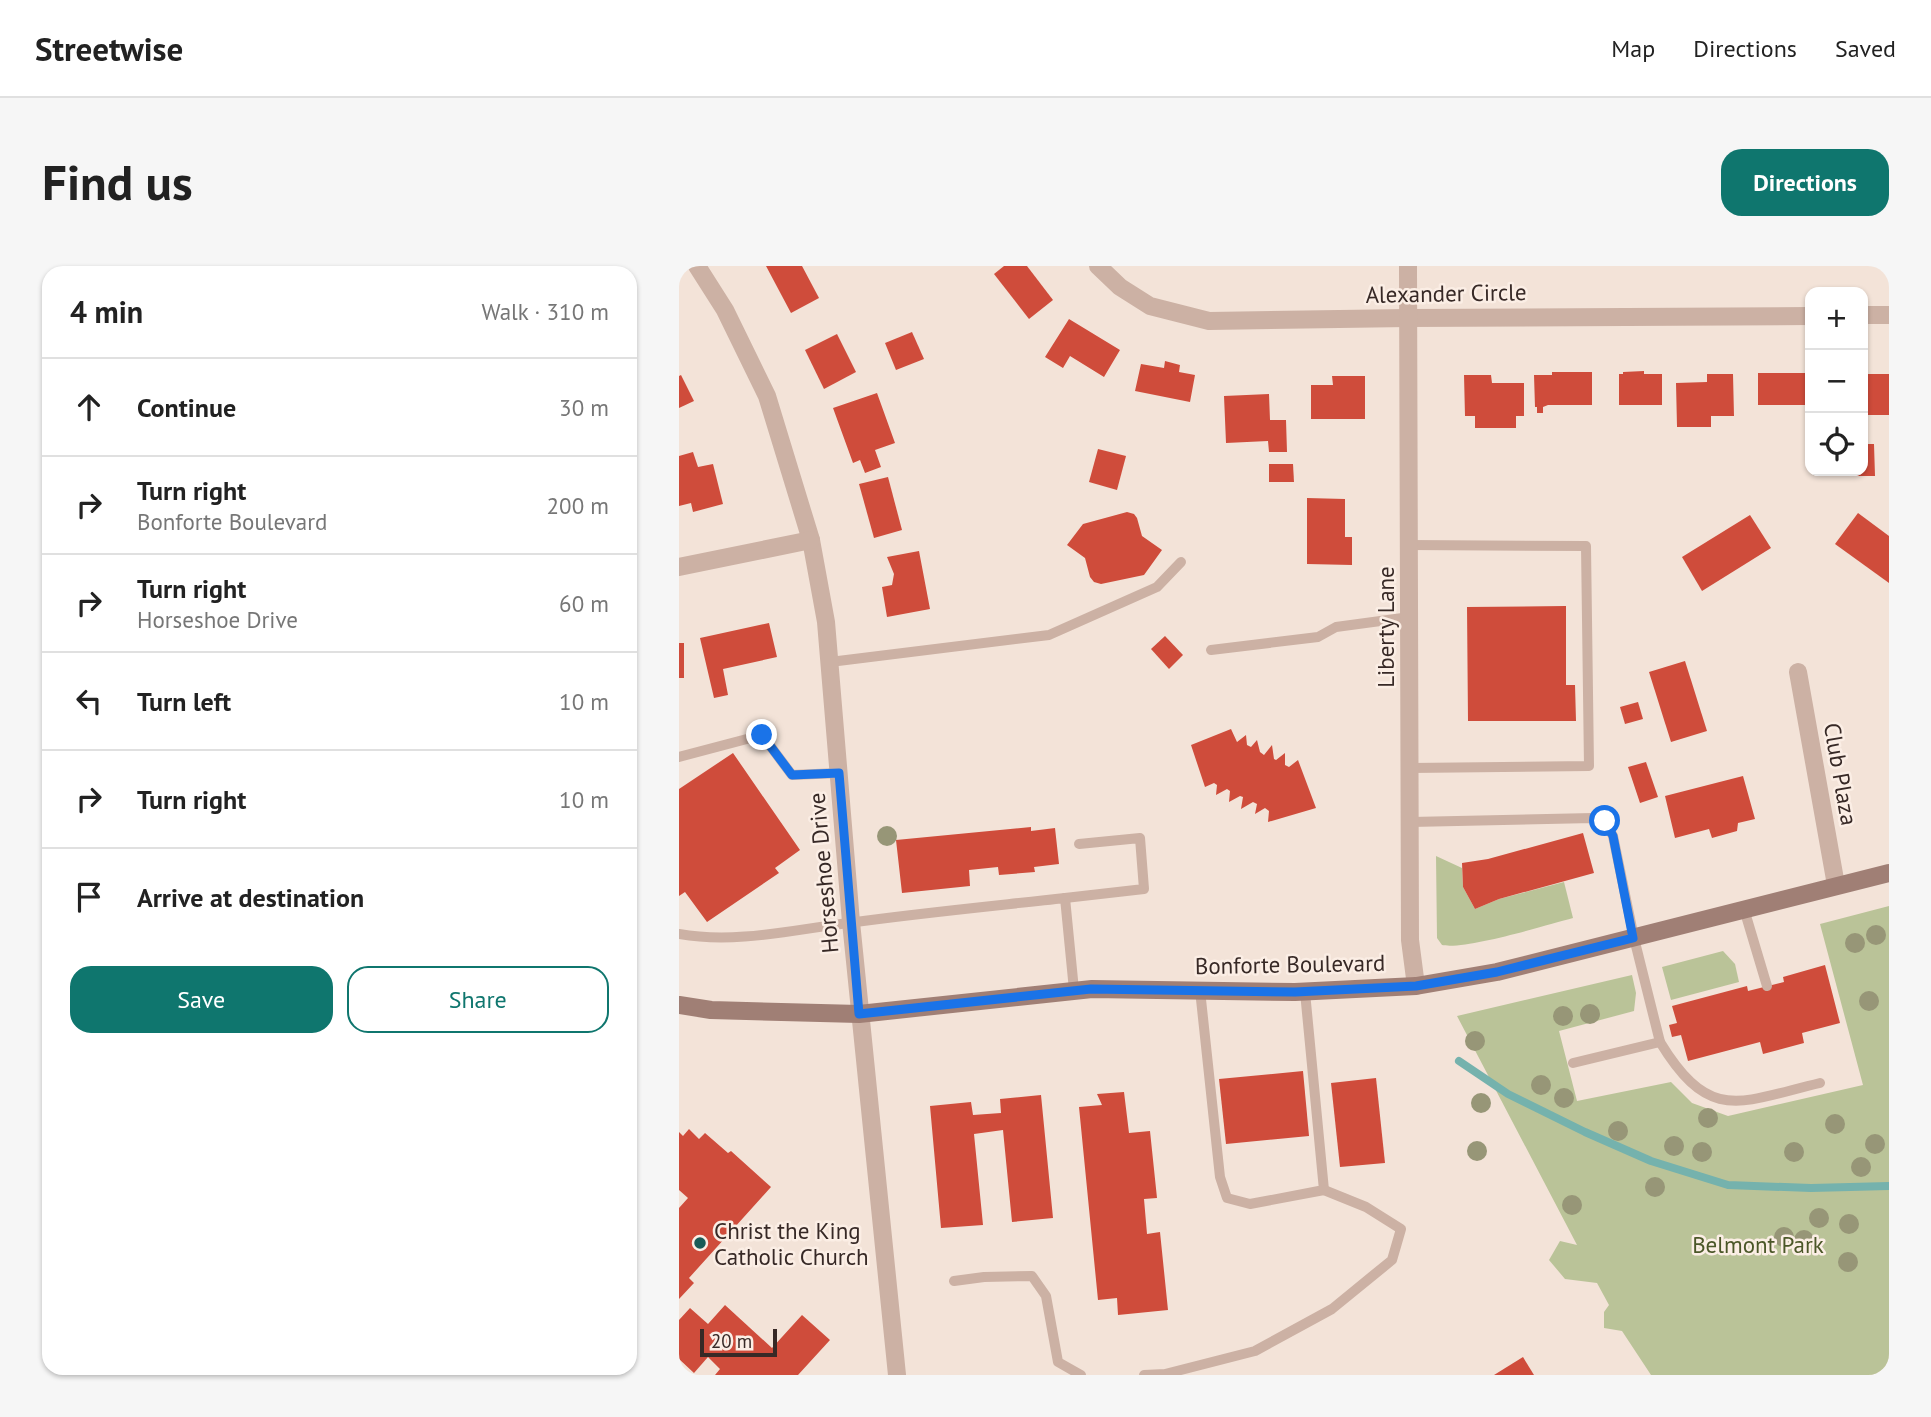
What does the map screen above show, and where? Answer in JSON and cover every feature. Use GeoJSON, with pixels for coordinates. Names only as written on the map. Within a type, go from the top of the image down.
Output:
{"type":"FeatureCollection","features":[{"type":"Feature","properties":{"kind":"main road","name":"Bonforte Boulevard"},"geometry":{"type":"LineString","coordinates":[[679,1005],[711,1010],[859,1014],[1074,990],[1305,992],[1416,986],[1497,972],[1889,873]]}},
{"type":"Feature","properties":{"kind":"street","name":"Horseshoe Drive"},"geometry":{"type":"LineString","coordinates":[[697,266],[725,310],[767,396],[811,540],[826,622],[859,1014],[897,1375]]}},
{"type":"Feature","properties":{"kind":"street","name":"Alexander Circle"},"geometry":{"type":"LineString","coordinates":[[1098,266],[1120,287],[1150,306],[1209,321],[1805,316]]}},
{"type":"Feature","properties":{"kind":"street","name":"Liberty Lane"},"geometry":{"type":"LineString","coordinates":[[1408,266],[1410,940],[1416,986]]}},
{"type":"Feature","properties":{"kind":"street"},"geometry":{"type":"LineString","coordinates":[[1868,315],[1889,315]]}},
{"type":"Feature","properties":{"kind":"street"},"geometry":{"type":"LineString","coordinates":[[679,567],[811,540]]}},
{"type":"Feature","properties":{"kind":"street","name":"Club Plaza"},"geometry":{"type":"LineString","coordinates":[[1798,672],[1836,885]]}},
{"type":"Feature","properties":{"kind":"lane"},"geometry":{"type":"LineString","coordinates":[[1409,545],[1586,546],[1589,766],[1410,768]]}},
{"type":"Feature","properties":{"kind":"lane"},"geometry":{"type":"LineString","coordinates":[[830,662],[1049,635],[1157,587],[1181,562]]}},
{"type":"Feature","properties":{"kind":"lane"},"geometry":{"type":"LineString","coordinates":[[1211,650],[1318,637],[1336,626],[1410,617]]}},
{"type":"Feature","properties":{"kind":"lane"},"geometry":{"type":"LineString","coordinates":[[679,757],[762,735],[792,775],[839,773]]}},
{"type":"Feature","properties":{"kind":"lane"},"geometry":{"type":"LineString","coordinates":[[1411,822],[1593,818],[1605,821],[1613,836],[1633,938],[1660,1042],[1675,1067],[1702,1093],[1722,1100],[1744,1101],[1820,1083]]}},
{"type":"Feature","properties":{"kind":"lane"},"geometry":{"type":"LineString","coordinates":[[679,934],[733,939],[851,922],[1144,889],[1140,838],[1079,844]]}},
{"type":"Feature","properties":{"kind":"lane"},"geometry":{"type":"LineString","coordinates":[[1065,898],[1074,990]]}},
{"type":"Feature","properties":{"kind":"lane"},"geometry":{"type":"LineString","coordinates":[[1744,909],[1767,986]]}},
{"type":"Feature","properties":{"kind":"lane"},"geometry":{"type":"LineString","coordinates":[[1143,1375],[1165,1374],[1255,1351],[1332,1309],[1392,1259],[1401,1229],[1366,1207],[1324,1190],[1250,1204],[1227,1198],[1220,1177],[1200,990]]}},
{"type":"Feature","properties":{"kind":"lane"},"geometry":{"type":"LineString","coordinates":[[1305,992],[1324,1190]]}},
{"type":"Feature","properties":{"kind":"lane"},"geometry":{"type":"LineString","coordinates":[[1573,1063],[1660,1042]]}},
{"type":"Feature","properties":{"kind":"lane"},"geometry":{"type":"LineString","coordinates":[[954,1281],[1033,1276],[1046,1296],[1058,1362],[1081,1375]]}},
{"type":"Feature","properties":{"kind":"green space"},"geometry":{"type":"Polygon","coordinates":[[[1436,856],[1462,868],[1463,887],[1475,909],[1499,899],[1564,882],[1573,918],[1469,944],[1442,945],[1437,938],[1436,856]]]}},
{"type":"Feature","properties":{"kind":"green space","name":"Belmont Park"},"geometry":{"type":"Polygon","coordinates":[[[1889,906],[1889,1375],[1651,1375],[1622,1331],[1604,1328],[1604,1312],[1609,1305],[1597,1283],[1565,1279],[1549,1260],[1560,1241],[1577,1245],[1457,1016],[1632,975],[1636,993],[1634,1011],[1559,1031],[1577,1101],[1671,1082],[1692,1103],[1728,1116],[1863,1085],[1820,924],[1889,906]]]}},
{"type":"Feature","properties":{"kind":"green space"},"geometry":{"type":"Polygon","coordinates":[[[1723,951],[1735,964],[1739,982],[1671,1000],[1662,967],[1723,951]]]}},
{"type":"Feature","properties":{"kind":"building"},"geometry":{"type":"Polygon","coordinates":[[[766,266],[802,266],[819,298],[791,313],[766,266]]]}},
{"type":"Feature","properties":{"kind":"building"},"geometry":{"type":"Polygon","coordinates":[[[1004,266],[1027,266],[1053,300],[1029,319],[994,274],[1004,266]]]}},
{"type":"Feature","properties":{"kind":"building"},"geometry":{"type":"Polygon","coordinates":[[[1069,319],[1120,350],[1104,377],[1070,356],[1063,368],[1045,357],[1069,319]]]}},
{"type":"Feature","properties":{"kind":"building"},"geometry":{"type":"Polygon","coordinates":[[[912,332],[924,359],[896,370],[885,343],[912,332]]]}},
{"type":"Feature","properties":{"kind":"building"},"geometry":{"type":"Polygon","coordinates":[[[837,334],[856,372],[824,389],[805,350],[837,334]]]}},
{"type":"Feature","properties":{"kind":"building"},"geometry":{"type":"Polygon","coordinates":[[[1165,361],[1180,365],[1179,372],[1195,375],[1190,402],[1135,391],[1141,364],[1164,368],[1165,361]]]}},
{"type":"Feature","properties":{"kind":"building"},"geometry":{"type":"Polygon","coordinates":[[[1644,371],[1644,374],[1662,374],[1662,405],[1619,405],[1619,374],[1644,371]]]}},
{"type":"Feature","properties":{"kind":"building"},"geometry":{"type":"Polygon","coordinates":[[[1552,372],[1592,372],[1592,405],[1548,405],[1543,407],[1543,413],[1537,413],[1534,375],[1552,375],[1552,372]]]}},
{"type":"Feature","properties":{"kind":"building"},"geometry":{"type":"Polygon","coordinates":[[[1758,373],[1805,373],[1805,405],[1758,405],[1758,373]]]}},
{"type":"Feature","properties":{"kind":"building"},"geometry":{"type":"Polygon","coordinates":[[[1707,374],[1733,374],[1734,416],[1711,416],[1711,427],[1677,427],[1676,383],[1707,382],[1707,374]]]}},
{"type":"Feature","properties":{"kind":"building"},"geometry":{"type":"Polygon","coordinates":[[[1868,374],[1889,374],[1889,415],[1868,415],[1868,374]]]}},
{"type":"Feature","properties":{"kind":"building"},"geometry":{"type":"Polygon","coordinates":[[[681,375],[694,401],[679,408],[679,376],[681,375]]]}},
{"type":"Feature","properties":{"kind":"building"},"geometry":{"type":"Polygon","coordinates":[[[1464,375],[1491,375],[1492,383],[1524,383],[1524,416],[1516,416],[1516,428],[1475,428],[1475,416],[1465,416],[1464,375]]]}},
{"type":"Feature","properties":{"kind":"building"},"geometry":{"type":"Polygon","coordinates":[[[1332,376],[1365,376],[1365,419],[1311,419],[1311,385],[1333,385],[1332,376]]]}},
{"type":"Feature","properties":{"kind":"building"},"geometry":{"type":"Polygon","coordinates":[[[877,393],[895,443],[875,450],[881,467],[865,473],[860,460],[853,463],[833,408],[877,393]]]}},
{"type":"Feature","properties":{"kind":"building"},"geometry":{"type":"Polygon","coordinates":[[[1269,394],[1270,420],[1286,420],[1287,452],[1269,452],[1268,441],[1226,443],[1224,396],[1269,394]]]}},
{"type":"Feature","properties":{"kind":"building"},"geometry":{"type":"Polygon","coordinates":[[[1868,444],[1874,444],[1875,476],[1868,476],[1868,444]]]}},
{"type":"Feature","properties":{"kind":"building"},"geometry":{"type":"Polygon","coordinates":[[[1098,449],[1126,456],[1117,490],[1089,482],[1098,449]]]}},
{"type":"Feature","properties":{"kind":"building"},"geometry":{"type":"Polygon","coordinates":[[[693,452],[698,467],[713,464],[723,504],[693,512],[691,503],[679,506],[679,456],[693,452]]]}},
{"type":"Feature","properties":{"kind":"building"},"geometry":{"type":"Polygon","coordinates":[[[1269,464],[1293,464],[1294,482],[1269,482],[1269,464]]]}},
{"type":"Feature","properties":{"kind":"building"},"geometry":{"type":"Polygon","coordinates":[[[888,477],[902,530],[874,538],[859,484],[888,477]]]}},
{"type":"Feature","properties":{"kind":"building"},"geometry":{"type":"Polygon","coordinates":[[[1307,498],[1345,499],[1345,537],[1352,537],[1352,565],[1307,564],[1307,498]]]}},
{"type":"Feature","properties":{"kind":"building"},"geometry":{"type":"Polygon","coordinates":[[[1127,512],[1137,518],[1142,536],[1162,550],[1144,575],[1101,584],[1094,582],[1085,558],[1067,545],[1083,524],[1127,512]]]}},
{"type":"Feature","properties":{"kind":"building"},"geometry":{"type":"Polygon","coordinates":[[[1858,513],[1889,536],[1889,583],[1835,544],[1858,513]]]}},
{"type":"Feature","properties":{"kind":"building"},"geometry":{"type":"Polygon","coordinates":[[[1750,515],[1771,548],[1702,591],[1682,557],[1750,515]]]}},
{"type":"Feature","properties":{"kind":"building"},"geometry":{"type":"Polygon","coordinates":[[[919,551],[930,609],[887,617],[882,587],[892,585],[894,574],[887,557],[919,551]]]}},
{"type":"Feature","properties":{"kind":"building"},"geometry":{"type":"Polygon","coordinates":[[[1566,606],[1566,685],[1575,685],[1576,721],[1468,721],[1467,607],[1566,606]]]}},
{"type":"Feature","properties":{"kind":"building"},"geometry":{"type":"Polygon","coordinates":[[[769,623],[777,657],[723,669],[728,695],[714,698],[700,638],[769,623]]]}},
{"type":"Feature","properties":{"kind":"building"},"geometry":{"type":"Polygon","coordinates":[[[1165,636],[1183,655],[1169,669],[1151,649],[1165,636]]]}},
{"type":"Feature","properties":{"kind":"building"},"geometry":{"type":"Polygon","coordinates":[[[679,643],[684,643],[684,678],[679,678],[679,643]]]}},
{"type":"Feature","properties":{"kind":"building"},"geometry":{"type":"Polygon","coordinates":[[[1685,661],[1707,731],[1671,742],[1649,672],[1685,661]]]}},
{"type":"Feature","properties":{"kind":"building"},"geometry":{"type":"Polygon","coordinates":[[[1638,702],[1643,719],[1625,724],[1620,707],[1638,702]]]}},
{"type":"Feature","properties":{"kind":"building"},"geometry":{"type":"Polygon","coordinates":[[[1231,729],[1237,742],[1246,735],[1247,745],[1251,747],[1257,740],[1260,752],[1264,755],[1272,745],[1274,759],[1285,753],[1285,765],[1289,767],[1298,760],[1316,808],[1268,822],[1269,811],[1265,808],[1255,814],[1257,804],[1253,802],[1241,809],[1243,797],[1229,802],[1230,791],[1227,789],[1216,795],[1217,785],[1214,783],[1205,787],[1191,745],[1231,729]]]}},
{"type":"Feature","properties":{"kind":"building"},"geometry":{"type":"Polygon","coordinates":[[[733,753],[800,850],[775,868],[779,873],[707,922],[685,892],[679,896],[679,789],[733,753]]]}},
{"type":"Feature","properties":{"kind":"building"},"geometry":{"type":"Polygon","coordinates":[[[1646,762],[1658,797],[1640,803],[1628,767],[1646,762]]]}},
{"type":"Feature","properties":{"kind":"building"},"geometry":{"type":"Polygon","coordinates":[[[1743,776],[1755,819],[1738,823],[1737,831],[1712,838],[1709,829],[1675,838],[1665,796],[1743,776]]]}},
{"type":"Feature","properties":{"kind":"building"},"geometry":{"type":"Polygon","coordinates":[[[1031,827],[1031,831],[1055,828],[1059,864],[1034,867],[1035,872],[999,875],[998,867],[969,870],[970,886],[902,893],[896,840],[1031,827]]]}},
{"type":"Feature","properties":{"kind":"building"},"geometry":{"type":"Polygon","coordinates":[[[1583,833],[1594,873],[1499,899],[1475,909],[1463,887],[1462,863],[1488,859],[1583,833]]]}},
{"type":"Feature","properties":{"kind":"building"},"geometry":{"type":"Polygon","coordinates":[[[1825,965],[1840,1023],[1802,1033],[1804,1043],[1763,1054],[1760,1042],[1688,1061],[1681,1035],[1672,1037],[1669,1025],[1677,1023],[1672,1006],[1747,986],[1748,991],[1784,982],[1783,977],[1825,965]]]}},
{"type":"Feature","properties":{"kind":"building"},"geometry":{"type":"Polygon","coordinates":[[[1303,1071],[1309,1136],[1226,1144],[1219,1079],[1303,1071]]]}},
{"type":"Feature","properties":{"kind":"building"},"geometry":{"type":"Polygon","coordinates":[[[1376,1078],[1385,1163],[1340,1167],[1331,1083],[1376,1078]]]}},
{"type":"Feature","properties":{"kind":"building"},"geometry":{"type":"Polygon","coordinates":[[[1124,1092],[1129,1133],[1150,1131],[1157,1198],[1144,1199],[1147,1234],[1160,1232],[1168,1310],[1118,1315],[1117,1298],[1098,1300],[1079,1107],[1102,1105],[1097,1094],[1124,1092]]]}},
{"type":"Feature","properties":{"kind":"building"},"geometry":{"type":"Polygon","coordinates":[[[1041,1095],[1053,1218],[1012,1222],[1003,1130],[974,1134],[983,1225],[941,1228],[930,1106],[971,1102],[973,1115],[1001,1113],[1000,1099],[1041,1095]]]}},
{"type":"Feature","properties":{"kind":"building","name":"Christ the King Catholic Church"},"geometry":{"type":"Polygon","coordinates":[[[689,1129],[699,1139],[705,1133],[728,1153],[731,1151],[771,1187],[689,1278],[694,1283],[679,1299],[679,1208],[688,1198],[679,1190],[679,1132],[683,1136],[689,1129]]]}},
{"type":"Feature","properties":{"kind":"building"},"geometry":{"type":"Polygon","coordinates":[[[725,1305],[772,1348],[802,1315],[830,1340],[798,1375],[715,1375],[720,1369],[708,1357],[694,1373],[679,1359],[679,1320],[690,1308],[708,1324],[725,1305]]]}},
{"type":"Feature","properties":{"kind":"building"},"geometry":{"type":"Polygon","coordinates":[[[1523,1357],[1534,1375],[1494,1375],[1523,1357]]]}},
{"type":"Feature","properties":{"kind":"waterway"},"geometry":{"type":"LineString","coordinates":[[1459,1061],[1508,1094],[1585,1132],[1651,1161],[1728,1185],[1811,1188],[1889,1186]]}},
{"type":"Feature","properties":{"kind":"place","name":"Christ the King Catholic Church"},"geometry":{"type":"Point","coordinates":[700,1243]}},
{"type":"Feature","properties":{"kind":"route"},"geometry":{"type":"LineString","coordinates":[[762,735],[792,775],[839,773],[859,1014],[1091,989],[1295,992],[1416,986],[1497,972],[1633,938],[1613,836],[1605,821]]}}]}
